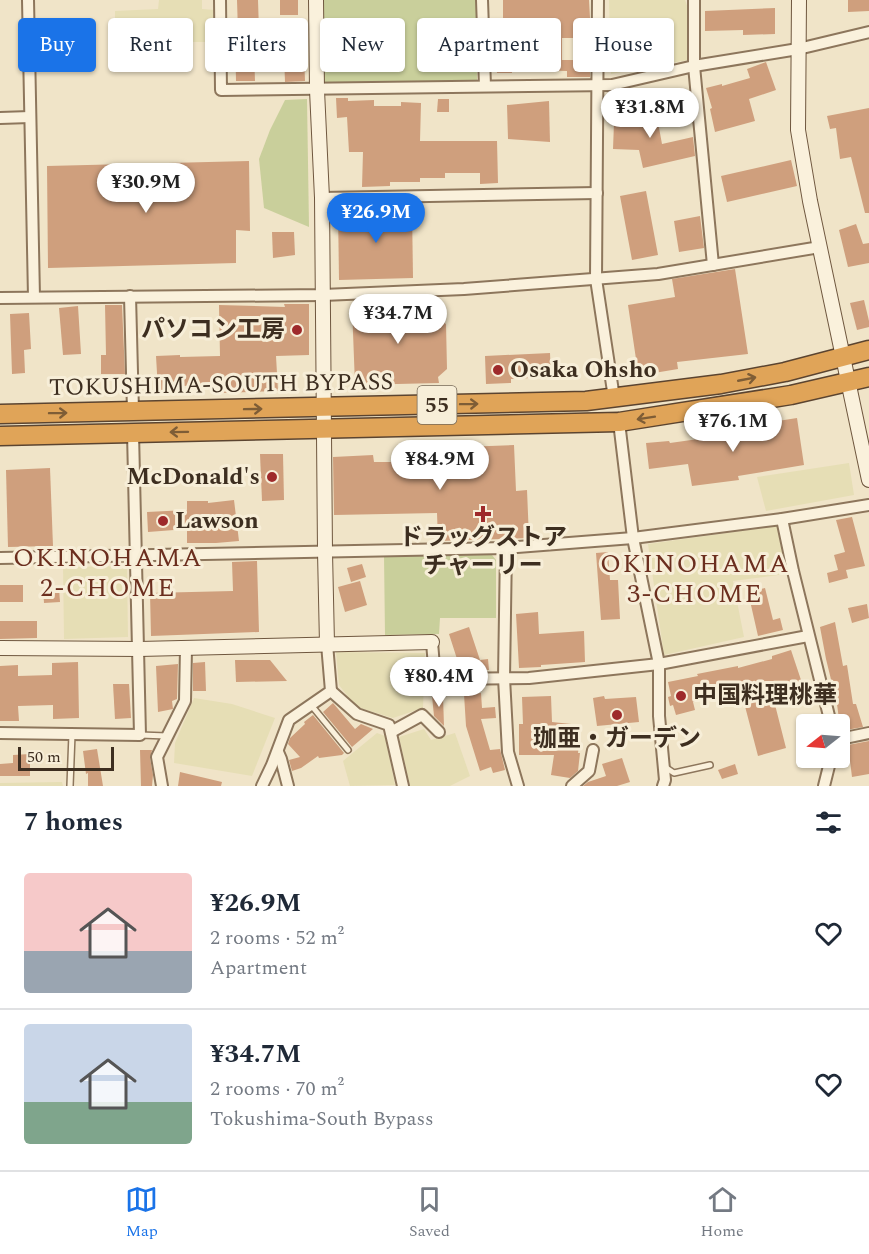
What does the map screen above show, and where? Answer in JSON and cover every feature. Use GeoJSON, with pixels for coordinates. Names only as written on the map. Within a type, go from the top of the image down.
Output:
{"type":"FeatureCollection","features":[{"type":"Feature","properties":{"kind":"highway","name":"TOKUSHIMA-SOUTH BYPASS"},"geometry":{"type":"LineString","coordinates":[[0,414],[586,402],[722,384],[785,372],[869,350]]}},
{"type":"Feature","properties":{"kind":"highway","name":"TOKUSHIMA-SOUTH BYPASS"},"geometry":{"type":"LineString","coordinates":[[0,436],[619,422],[791,395],[869,377]]}},
{"type":"Feature","properties":{"kind":"street"},"geometry":{"type":"LineString","coordinates":[[28,0],[33,297]]}},
{"type":"Feature","properties":{"kind":"street"},"geometry":{"type":"LineString","coordinates":[[220,0],[221,90],[612,85],[694,66],[798,49],[869,32]]}},
{"type":"Feature","properties":{"kind":"street"},"geometry":{"type":"LineString","coordinates":[[316,0],[316,90],[322,198],[325,552],[327,644],[331,691],[357,714],[389,725],[403,786]]}},
{"type":"Feature","properties":{"kind":"street"},"geometry":{"type":"LineString","coordinates":[[482,0],[485,86]]}},
{"type":"Feature","properties":{"kind":"street"},"geometry":{"type":"LineString","coordinates":[[598,0],[596,279],[614,398]]}},
{"type":"Feature","properties":{"kind":"street"},"geometry":{"type":"LineString","coordinates":[[694,0],[694,66],[713,265]]}},
{"type":"Feature","properties":{"kind":"street"},"geometry":{"type":"LineString","coordinates":[[800,0],[798,130],[869,480]]}},
{"type":"Feature","properties":{"kind":"street"},"geometry":{"type":"LineString","coordinates":[[0,118],[30,117]]}},
{"type":"Feature","properties":{"kind":"street"},"geometry":{"type":"LineString","coordinates":[[322,198],[597,193]]}},
{"type":"Feature","properties":{"kind":"street"},"geometry":{"type":"LineString","coordinates":[[0,298],[323,295],[464,289],[658,274],[820,247]]}},
{"type":"Feature","properties":{"kind":"street"},"geometry":{"type":"LineString","coordinates":[[130,296],[133,411]]}},
{"type":"Feature","properties":{"kind":"street"},"geometry":{"type":"LineString","coordinates":[[619,422],[633,538],[659,664],[659,716],[665,780],[663,786]]}},
{"type":"Feature","properties":{"kind":"street"},"geometry":{"type":"LineString","coordinates":[[0,733],[140,735],[133,433]]}},
{"type":"Feature","properties":{"kind":"street"},"geometry":{"type":"LineString","coordinates":[[0,558],[506,548],[633,538],[783,519],[869,505]]}},
{"type":"Feature","properties":{"kind":"street"},"geometry":{"type":"LineString","coordinates":[[783,519],[808,636],[828,714]]}},
{"type":"Feature","properties":{"kind":"street"},"geometry":{"type":"LineString","coordinates":[[506,548],[504,678],[508,752],[518,786]]}},
{"type":"Feature","properties":{"kind":"street"},"geometry":{"type":"LineString","coordinates":[[0,648],[139,649],[432,642],[435,679],[529,678],[659,664],[808,636]]}},
{"type":"Feature","properties":{"kind":"street"},"geometry":{"type":"LineString","coordinates":[[162,786],[157,757],[185,701],[186,648]]}},
{"type":"Feature","properties":{"kind":"street"},"geometry":{"type":"LineString","coordinates":[[262,786],[278,752],[289,720],[331,691]]}},
{"type":"Feature","properties":{"kind":"street"},"geometry":{"type":"LineString","coordinates":[[391,732],[422,715],[439,732]]}},
{"type":"Feature","properties":{"kind":"street"},"geometry":{"type":"LineString","coordinates":[[850,737],[869,733]]}},
{"type":"Feature","properties":{"kind":"street"},"geometry":{"type":"LineString","coordinates":[[572,786],[589,771],[593,750]]}},
{"type":"Feature","properties":{"kind":"street"},"geometry":{"type":"LineString","coordinates":[[278,752],[288,786]]}},
{"type":"Feature","properties":{"kind":"street"},"geometry":{"type":"LineString","coordinates":[[824,786],[828,768]]}},
{"type":"Feature","properties":{"kind":"lane"},"geometry":{"type":"LineString","coordinates":[[311,705],[348,750]]}},
{"type":"Feature","properties":{"kind":"lane"},"geometry":{"type":"LineString","coordinates":[[70,786],[72,734]]}},
{"type":"Feature","properties":{"kind":"lane"},"geometry":{"type":"LineString","coordinates":[[140,735],[167,736]]}},
{"type":"Feature","properties":{"kind":"lane"},"geometry":{"type":"LineString","coordinates":[[664,766],[674,773],[710,765]]}},
{"type":"Feature","properties":{"kind":"shaded area"},"geometry":{"type":"Polygon","coordinates":[[[159,0],[202,0],[202,9],[215,10],[214,18],[205,18],[205,42],[193,42],[193,18],[115,18],[115,11],[158,9],[159,0]]]}},
{"type":"Feature","properties":{"kind":"shaded area"},"geometry":{"type":"Polygon","coordinates":[[[609,0],[685,0],[688,8],[688,60],[674,63],[674,18],[609,18],[609,0]]]}},
{"type":"Feature","properties":{"kind":"shaded area"},"geometry":{"type":"Polygon","coordinates":[[[849,463],[854,495],[766,511],[757,477],[849,463]]]}},
{"type":"Feature","properties":{"kind":"shaded area"},"geometry":{"type":"Polygon","coordinates":[[[777,526],[786,574],[733,581],[744,637],[664,655],[648,544],[777,526]]]}},
{"type":"Feature","properties":{"kind":"shaded area"},"geometry":{"type":"Polygon","coordinates":[[[127,566],[128,637],[64,639],[63,567],[127,566]]]}},
{"type":"Feature","properties":{"kind":"shaded area"},"geometry":{"type":"Polygon","coordinates":[[[336,652],[425,653],[423,708],[393,718],[356,707],[339,685],[336,652]]]}},
{"type":"Feature","properties":{"kind":"shaded area"},"geometry":{"type":"Polygon","coordinates":[[[194,698],[232,704],[275,718],[252,776],[174,763],[175,743],[194,698]]]}},
{"type":"Feature","properties":{"kind":"shaded area"},"geometry":{"type":"Polygon","coordinates":[[[424,729],[431,740],[455,733],[470,776],[450,786],[410,786],[399,737],[424,729]]]}},
{"type":"Feature","properties":{"kind":"shaded area"},"geometry":{"type":"Polygon","coordinates":[[[377,733],[385,736],[395,785],[350,786],[343,761],[377,733]]]}},
{"type":"Feature","properties":{"kind":"shaded area"},"geometry":{"type":"Polygon","coordinates":[[[62,782],[63,786],[0,786],[0,783],[62,782]]]}},
{"type":"Feature","properties":{"kind":"green space"},"geometry":{"type":"Polygon","coordinates":[[[322,0],[476,0],[476,18],[417,18],[417,72],[477,72],[477,80],[322,85],[322,72],[405,72],[405,18],[322,18],[322,0]]]}},
{"type":"Feature","properties":{"kind":"green space"},"geometry":{"type":"Polygon","coordinates":[[[307,99],[309,227],[264,208],[259,159],[285,100],[307,99]]]}},
{"type":"Feature","properties":{"kind":"green space"},"geometry":{"type":"Polygon","coordinates":[[[492,555],[496,560],[496,618],[440,618],[439,634],[385,635],[384,556],[492,555]]]}},
{"type":"Feature","properties":{"kind":"building"},"geometry":{"type":"Polygon","coordinates":[[[237,0],[258,0],[259,18],[238,18],[237,0]]]}},
{"type":"Feature","properties":{"kind":"building"},"geometry":{"type":"Polygon","coordinates":[[[280,0],[298,0],[298,15],[280,15],[280,0]]]}},
{"type":"Feature","properties":{"kind":"building"},"geometry":{"type":"Polygon","coordinates":[[[503,0],[589,0],[590,18],[573,18],[573,38],[562,38],[562,60],[573,60],[573,72],[590,72],[590,77],[567,77],[567,71],[561,71],[561,18],[503,18],[503,0]]]}},
{"type":"Feature","properties":{"kind":"building"},"geometry":{"type":"Polygon","coordinates":[[[848,0],[869,0],[869,11],[848,12],[848,0]]]}},
{"type":"Feature","properties":{"kind":"building"},"geometry":{"type":"Polygon","coordinates":[[[775,8],[775,34],[743,35],[743,30],[705,31],[705,11],[775,8]]]}},
{"type":"Feature","properties":{"kind":"building"},"geometry":{"type":"Polygon","coordinates":[[[766,62],[776,90],[749,99],[755,121],[715,132],[710,109],[712,108],[706,88],[750,78],[747,69],[766,62]]]}},
{"type":"Feature","properties":{"kind":"building"},"geometry":{"type":"Polygon","coordinates":[[[236,72],[255,72],[255,81],[236,81],[236,72]]]}},
{"type":"Feature","properties":{"kind":"building"},"geometry":{"type":"Polygon","coordinates":[[[285,72],[305,72],[305,81],[285,82],[285,72]]]}},
{"type":"Feature","properties":{"kind":"building"},"geometry":{"type":"Polygon","coordinates":[[[652,95],[662,144],[693,137],[695,156],[643,168],[639,150],[613,149],[614,123],[641,123],[639,96],[652,95]]]}},
{"type":"Feature","properties":{"kind":"building"},"geometry":{"type":"Polygon","coordinates":[[[336,98],[348,98],[348,101],[374,100],[374,106],[401,106],[401,102],[421,103],[420,141],[497,141],[498,183],[480,184],[480,173],[445,173],[445,178],[420,178],[420,182],[390,182],[390,186],[362,187],[363,152],[349,152],[347,117],[337,118],[336,98]]]}},
{"type":"Feature","properties":{"kind":"building"},"geometry":{"type":"Polygon","coordinates":[[[438,99],[449,99],[449,112],[437,112],[438,99]]]}},
{"type":"Feature","properties":{"kind":"building"},"geometry":{"type":"Polygon","coordinates":[[[549,101],[550,142],[508,139],[507,105],[549,101]]]}},
{"type":"Feature","properties":{"kind":"building"},"geometry":{"type":"Polygon","coordinates":[[[869,108],[869,213],[865,213],[851,157],[840,159],[836,128],[830,129],[827,116],[869,108]]]}},
{"type":"Feature","properties":{"kind":"building"},"geometry":{"type":"Polygon","coordinates":[[[791,160],[797,186],[727,202],[721,176],[791,160]]]}},
{"type":"Feature","properties":{"kind":"building"},"geometry":{"type":"Polygon","coordinates":[[[249,161],[250,231],[236,230],[236,263],[48,268],[47,166],[249,161]]]}},
{"type":"Feature","properties":{"kind":"building"},"geometry":{"type":"Polygon","coordinates":[[[646,191],[658,255],[632,260],[620,196],[646,191]]]}},
{"type":"Feature","properties":{"kind":"building"},"geometry":{"type":"Polygon","coordinates":[[[412,208],[413,278],[339,280],[338,210],[412,208]]]}},
{"type":"Feature","properties":{"kind":"building"},"geometry":{"type":"Polygon","coordinates":[[[700,216],[704,248],[679,252],[674,221],[700,216]]]}},
{"type":"Feature","properties":{"kind":"building"},"geometry":{"type":"Polygon","coordinates":[[[856,224],[863,244],[869,243],[869,263],[848,267],[839,230],[856,224]]]}},
{"type":"Feature","properties":{"kind":"building"},"geometry":{"type":"Polygon","coordinates":[[[272,232],[294,232],[295,255],[273,258],[272,232]]]}},
{"type":"Feature","properties":{"kind":"building"},"geometry":{"type":"Polygon","coordinates":[[[735,269],[748,354],[677,362],[678,369],[636,376],[634,359],[636,359],[628,305],[675,297],[672,279],[735,269]]]}},
{"type":"Feature","properties":{"kind":"building"},"geometry":{"type":"Polygon","coordinates":[[[864,300],[869,327],[857,330],[850,303],[864,300]]]}},
{"type":"Feature","properties":{"kind":"building"},"geometry":{"type":"Polygon","coordinates":[[[284,304],[309,304],[309,355],[276,356],[278,391],[221,393],[221,385],[181,386],[181,389],[158,390],[156,356],[220,356],[219,305],[285,307],[284,304]]]}},
{"type":"Feature","properties":{"kind":"building"},"geometry":{"type":"Polygon","coordinates":[[[434,304],[437,318],[446,324],[447,369],[438,377],[439,383],[355,385],[352,306],[374,305],[374,309],[434,304]]]}},
{"type":"Feature","properties":{"kind":"building"},"geometry":{"type":"Polygon","coordinates":[[[105,305],[122,305],[125,374],[101,374],[101,355],[106,355],[105,305]]]}},
{"type":"Feature","properties":{"kind":"building"},"geometry":{"type":"Polygon","coordinates":[[[78,306],[81,354],[63,355],[59,308],[78,306]]]}},
{"type":"Feature","properties":{"kind":"building"},"geometry":{"type":"Polygon","coordinates":[[[29,313],[31,349],[24,350],[25,373],[12,374],[10,314],[29,313]]]}},
{"type":"Feature","properties":{"kind":"building"},"geometry":{"type":"Polygon","coordinates":[[[550,353],[551,377],[511,379],[511,383],[486,384],[485,356],[550,353]]]}},
{"type":"Feature","properties":{"kind":"building"},"geometry":{"type":"Polygon","coordinates":[[[797,418],[804,465],[738,476],[739,480],[692,486],[688,464],[649,469],[646,443],[669,441],[670,443],[748,432],[747,426],[797,418]]]}},
{"type":"Feature","properties":{"kind":"building"},"geometry":{"type":"Polygon","coordinates":[[[514,445],[516,491],[527,490],[529,538],[438,541],[437,513],[334,515],[333,457],[373,455],[374,462],[435,462],[435,448],[514,445]]]}},
{"type":"Feature","properties":{"kind":"building","name":"McDonald's"},"geometry":{"type":"Polygon","coordinates":[[[260,454],[283,454],[284,500],[262,501],[260,454]]]}},
{"type":"Feature","properties":{"kind":"building"},"geometry":{"type":"Polygon","coordinates":[[[50,468],[53,546],[8,547],[6,470],[50,468]]]}},
{"type":"Feature","properties":{"kind":"building"},"geometry":{"type":"Polygon","coordinates":[[[234,500],[239,541],[187,543],[187,529],[148,532],[147,512],[187,510],[187,501],[208,501],[208,503],[234,500]]]}},
{"type":"Feature","properties":{"kind":"building"},"geometry":{"type":"Polygon","coordinates":[[[852,517],[865,566],[846,570],[848,578],[829,583],[827,573],[838,570],[834,555],[845,552],[836,520],[852,517]]]}},
{"type":"Feature","properties":{"kind":"building"},"geometry":{"type":"Polygon","coordinates":[[[608,552],[610,580],[618,580],[620,619],[601,620],[596,553],[608,552]]]}},
{"type":"Feature","properties":{"kind":"building"},"geometry":{"type":"Polygon","coordinates":[[[257,561],[259,632],[151,636],[150,593],[233,591],[232,562],[257,561]]]}},
{"type":"Feature","properties":{"kind":"building"},"geometry":{"type":"Polygon","coordinates":[[[362,564],[366,577],[351,582],[347,568],[362,564]]]}},
{"type":"Feature","properties":{"kind":"building"},"geometry":{"type":"Polygon","coordinates":[[[360,581],[367,605],[345,612],[338,587],[360,581]]]}},
{"type":"Feature","properties":{"kind":"building"},"geometry":{"type":"Polygon","coordinates":[[[0,585],[23,585],[23,602],[0,602],[0,585]]]}},
{"type":"Feature","properties":{"kind":"building"},"geometry":{"type":"Polygon","coordinates":[[[59,588],[60,602],[44,603],[43,589],[59,588]]]}},
{"type":"Feature","properties":{"kind":"building"},"geometry":{"type":"Polygon","coordinates":[[[765,588],[773,620],[780,618],[783,630],[758,636],[748,592],[765,588]]]}},
{"type":"Feature","properties":{"kind":"building"},"geometry":{"type":"Polygon","coordinates":[[[867,604],[869,618],[852,623],[848,608],[867,604]]]}},
{"type":"Feature","properties":{"kind":"building"},"geometry":{"type":"Polygon","coordinates":[[[538,612],[539,634],[584,631],[585,662],[519,668],[516,614],[538,612]]]}},
{"type":"Feature","properties":{"kind":"building"},"geometry":{"type":"Polygon","coordinates":[[[0,621],[37,621],[37,638],[0,639],[0,621]]]}},
{"type":"Feature","properties":{"kind":"building"},"geometry":{"type":"Polygon","coordinates":[[[835,622],[843,666],[847,665],[853,704],[856,704],[863,727],[850,729],[850,714],[838,714],[820,627],[835,622]]]}},
{"type":"Feature","properties":{"kind":"building"},"geometry":{"type":"Polygon","coordinates":[[[469,627],[480,660],[488,659],[489,670],[446,671],[446,662],[458,662],[449,634],[469,627]]]}},
{"type":"Feature","properties":{"kind":"building"},"geometry":{"type":"Polygon","coordinates":[[[791,650],[803,686],[771,689],[786,748],[758,756],[741,691],[693,702],[695,710],[676,715],[673,705],[670,706],[668,697],[671,696],[668,682],[698,676],[697,674],[738,666],[738,668],[772,659],[772,656],[791,650]]]}},
{"type":"Feature","properties":{"kind":"building"},"geometry":{"type":"Polygon","coordinates":[[[235,660],[270,660],[287,681],[236,682],[235,660]]]}},
{"type":"Feature","properties":{"kind":"building"},"geometry":{"type":"Polygon","coordinates":[[[78,662],[79,718],[53,719],[53,705],[18,706],[19,721],[0,721],[0,666],[18,665],[18,676],[52,675],[52,663],[78,662]]]}},
{"type":"Feature","properties":{"kind":"building"},"geometry":{"type":"Polygon","coordinates":[[[205,662],[206,691],[193,691],[193,663],[205,662]]]}},
{"type":"Feature","properties":{"kind":"building"},"geometry":{"type":"Polygon","coordinates":[[[178,664],[177,699],[172,701],[173,709],[158,712],[156,666],[178,664]]]}},
{"type":"Feature","properties":{"kind":"building"},"geometry":{"type":"Polygon","coordinates":[[[113,684],[129,684],[131,718],[115,719],[113,684]]]}},
{"type":"Feature","properties":{"kind":"building"},"geometry":{"type":"Polygon","coordinates":[[[481,693],[482,708],[495,707],[496,718],[481,719],[490,750],[500,749],[505,770],[493,773],[491,767],[480,771],[466,726],[464,694],[481,693]]]}},
{"type":"Feature","properties":{"kind":"building"},"geometry":{"type":"Polygon","coordinates":[[[432,696],[443,696],[444,726],[434,716],[432,696]]]}},
{"type":"Feature","properties":{"kind":"building"},"geometry":{"type":"Polygon","coordinates":[[[551,696],[552,722],[581,725],[578,771],[570,778],[551,775],[554,755],[519,755],[519,724],[523,724],[522,697],[551,696]]]}},
{"type":"Feature","properties":{"kind":"building","name":"珈亜・ガーデン"},"geometry":{"type":"Polygon","coordinates":[[[604,696],[605,699],[636,697],[639,722],[597,726],[593,698],[604,696]]]}},
{"type":"Feature","properties":{"kind":"building"},"geometry":{"type":"Polygon","coordinates":[[[333,703],[355,729],[361,724],[373,729],[352,747],[323,712],[333,703]]]}},
{"type":"Feature","properties":{"kind":"building"},"geometry":{"type":"Polygon","coordinates":[[[313,715],[344,753],[319,758],[318,756],[301,768],[292,771],[289,760],[300,757],[288,744],[290,738],[313,715]]]}},
{"type":"Feature","properties":{"kind":"building"},"geometry":{"type":"Polygon","coordinates":[[[869,741],[869,774],[852,777],[850,745],[869,741]]]}},
{"type":"Feature","properties":{"kind":"building"},"geometry":{"type":"Polygon","coordinates":[[[97,749],[103,786],[88,786],[88,773],[86,774],[83,751],[97,749]]]}},
{"type":"Feature","properties":{"kind":"building"},"geometry":{"type":"Polygon","coordinates":[[[140,750],[152,750],[150,758],[152,786],[141,786],[140,750]]]}},
{"type":"Feature","properties":{"kind":"building"},"geometry":{"type":"Polygon","coordinates":[[[30,754],[30,776],[0,776],[0,764],[13,763],[13,755],[30,754]]]}},
{"type":"Feature","properties":{"kind":"building"},"geometry":{"type":"Polygon","coordinates":[[[622,758],[630,782],[617,786],[583,786],[606,776],[602,764],[622,758]]]}},
{"type":"Feature","properties":{"kind":"building"},"geometry":{"type":"Polygon","coordinates":[[[735,764],[738,774],[722,779],[718,770],[735,764]]]}},
{"type":"Feature","properties":{"kind":"building"},"geometry":{"type":"Polygon","coordinates":[[[180,772],[222,782],[221,786],[178,786],[180,772]]]}},
{"type":"Feature","properties":{"kind":"place","name":"パソコン工房"},"geometry":{"type":"Point","coordinates":[297,330]}},
{"type":"Feature","properties":{"kind":"place","name":"Osaka Ohsho"},"geometry":{"type":"Point","coordinates":[498,370]}},
{"type":"Feature","properties":{"kind":"place","name":"McDonald's"},"geometry":{"type":"Point","coordinates":[272,477]}},
{"type":"Feature","properties":{"kind":"place","name":"ドラッグストア チャーリー"},"geometry":{"type":"Point","coordinates":[483,514]}},
{"type":"Feature","properties":{"kind":"place","name":"Lawson"},"geometry":{"type":"Point","coordinates":[163,521]}},
{"type":"Feature","properties":{"kind":"place","name":"中国料理桃華"},"geometry":{"type":"Point","coordinates":[681,696]}},
{"type":"Feature","properties":{"kind":"place","name":"珈亜・ガーデン"},"geometry":{"type":"Point","coordinates":[617,715]}},
{"type":"Feature","properties":{"kind":"district","name":"OKINOHAMA 2-CHOME"},"geometry":{"type":"Point","coordinates":[108,573]}},
{"type":"Feature","properties":{"kind":"district","name":"OKINOHAMA 3-CHOME"},"geometry":{"type":"Point","coordinates":[695,579]}}]}
